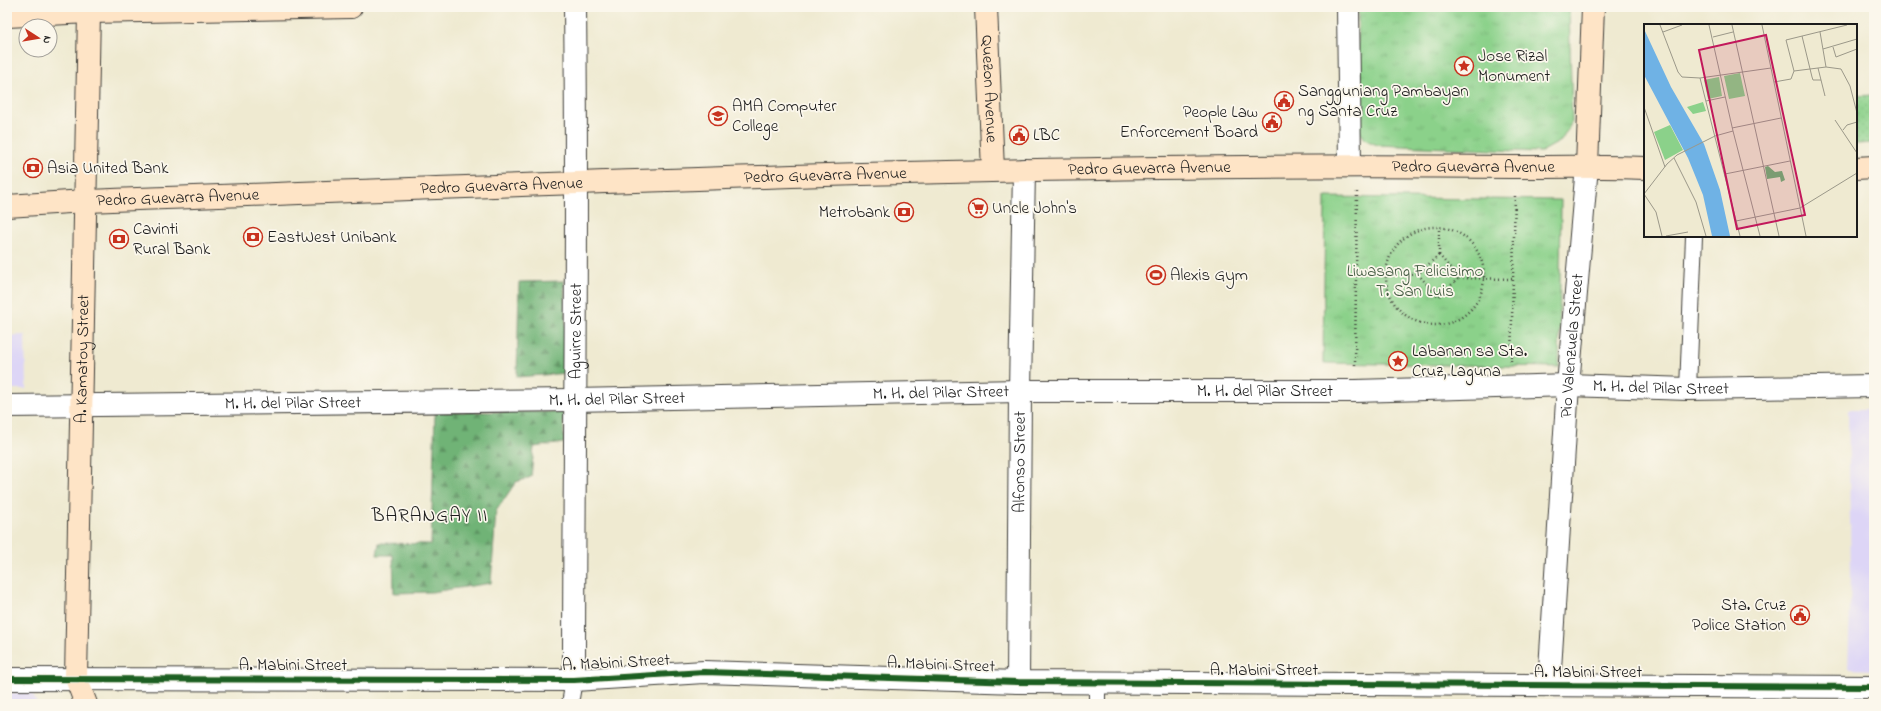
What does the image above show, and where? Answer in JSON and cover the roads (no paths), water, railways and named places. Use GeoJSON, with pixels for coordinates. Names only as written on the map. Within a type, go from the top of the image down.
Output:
{"type":"FeatureCollection","features":[{"type":"Feature","properties":{"kind":"street"},"geometry":{"type":"LineString","coordinates":[[7,16],[89,12],[351,7]]}},
{"type":"Feature","properties":{"kind":"street","name":"Aguirre Street"},"geometry":{"type":"LineString","coordinates":[[574,680],[574,400],[577,183],[575,7]]}},
{"type":"Feature","properties":{"kind":"street","name":"Quezon Avenue"},"geometry":{"type":"LineString","coordinates":[[986,7],[993,170]]}},
{"type":"Feature","properties":{"kind":"street"},"geometry":{"type":"LineString","coordinates":[[1348,7],[1354,165]]}},
{"type":"Feature","properties":{"kind":"street","name":"Pio Valenzuela Street"},"geometry":{"type":"LineString","coordinates":[[1549,685],[1568,385],[1587,166],[1593,7]]}},
{"type":"Feature","properties":{"kind":"street","name":"A. Kamatoy Street"},"geometry":{"type":"LineString","coordinates":[[86,704],[76,678],[89,12]]}},
{"type":"Feature","properties":{"kind":"street","name":"Pedro Guevarra Avenue"},"geometry":{"type":"LineString","coordinates":[[7,206],[85,201],[577,183],[993,170],[1354,165],[1515,167],[1587,166],[1644,168]]}},
{"type":"Feature","properties":{"kind":"street"},"geometry":{"type":"LineString","coordinates":[[1857,168],[1874,167]]}},
{"type":"Feature","properties":{"kind":"street","name":"Alfonso Street"},"geometry":{"type":"LineString","coordinates":[[1018,682],[1020,391],[1024,170]]}},
{"type":"Feature","properties":{"kind":"street","name":"M. H. del Pilar Street"},"geometry":{"type":"LineString","coordinates":[[7,406],[574,400],[1020,391],[1355,391],[1510,388],[1568,385],[1688,389],[1874,386]]}},
{"type":"Feature","properties":{"kind":"street","name":"A. Mabini Street"},"geometry":{"type":"LineString","coordinates":[[7,679],[574,680],[704,672],[1018,682],[1097,693],[1395,694],[1549,685],[1874,687]]}},
{"type":"Feature","properties":{"kind":"lane"},"geometry":{"type":"LineString","coordinates":[[1688,389],[1694,237]]}},
{"type":"Feature","properties":{"kind":"lane"},"geometry":{"type":"LineString","coordinates":[[570,704],[574,680]]}},
{"type":"Feature","properties":{"kind":"place","name":"Jose Rizal Monument"},"geometry":{"type":"Point","coordinates":[1464,66]}},
{"type":"Feature","properties":{"kind":"place","name":"Sangguniang Pambayan ng Santa Cruz"},"geometry":{"type":"Point","coordinates":[1284,101]}},
{"type":"Feature","properties":{"kind":"place","name":"AMA Computer College"},"geometry":{"type":"Point","coordinates":[718,116]}},
{"type":"Feature","properties":{"kind":"place","name":"People Law Enforcement Board"},"geometry":{"type":"Point","coordinates":[1272,122]}},
{"type":"Feature","properties":{"kind":"place","name":"LBC"},"geometry":{"type":"Point","coordinates":[1019,135]}},
{"type":"Feature","properties":{"kind":"place","name":"Asia United Bank"},"geometry":{"type":"Point","coordinates":[33,168]}},
{"type":"Feature","properties":{"kind":"place","name":"Uncle John's"},"geometry":{"type":"Point","coordinates":[978,208]}},
{"type":"Feature","properties":{"kind":"place","name":"Metrobank"},"geometry":{"type":"Point","coordinates":[904,212]}},
{"type":"Feature","properties":{"kind":"place","name":"EastWest Unibank"},"geometry":{"type":"Point","coordinates":[253,237]}},
{"type":"Feature","properties":{"kind":"place","name":"Cavinti Rural Bank"},"geometry":{"type":"Point","coordinates":[119,239]}},
{"type":"Feature","properties":{"kind":"place","name":"Alexis Gym"},"geometry":{"type":"Point","coordinates":[1156,275]}},
{"type":"Feature","properties":{"kind":"place","name":"Labanan sa Sta. Cruz, Laguna"},"geometry":{"type":"Point","coordinates":[1398,361]}},
{"type":"Feature","properties":{"kind":"place","name":"Sta. Cruz Police Station"},"geometry":{"type":"Point","coordinates":[1800,615]}},
{"type":"Feature","properties":{"kind":"district","name":"BARANGAY II"},"geometry":{"type":"Point","coordinates":[430,516]}},
{"type":"Feature","properties":{"kind":"park label","name":"Liwasang Felicisimo T. San Luis"},"geometry":{"type":"Point","coordinates":[1415,281]}}]}
